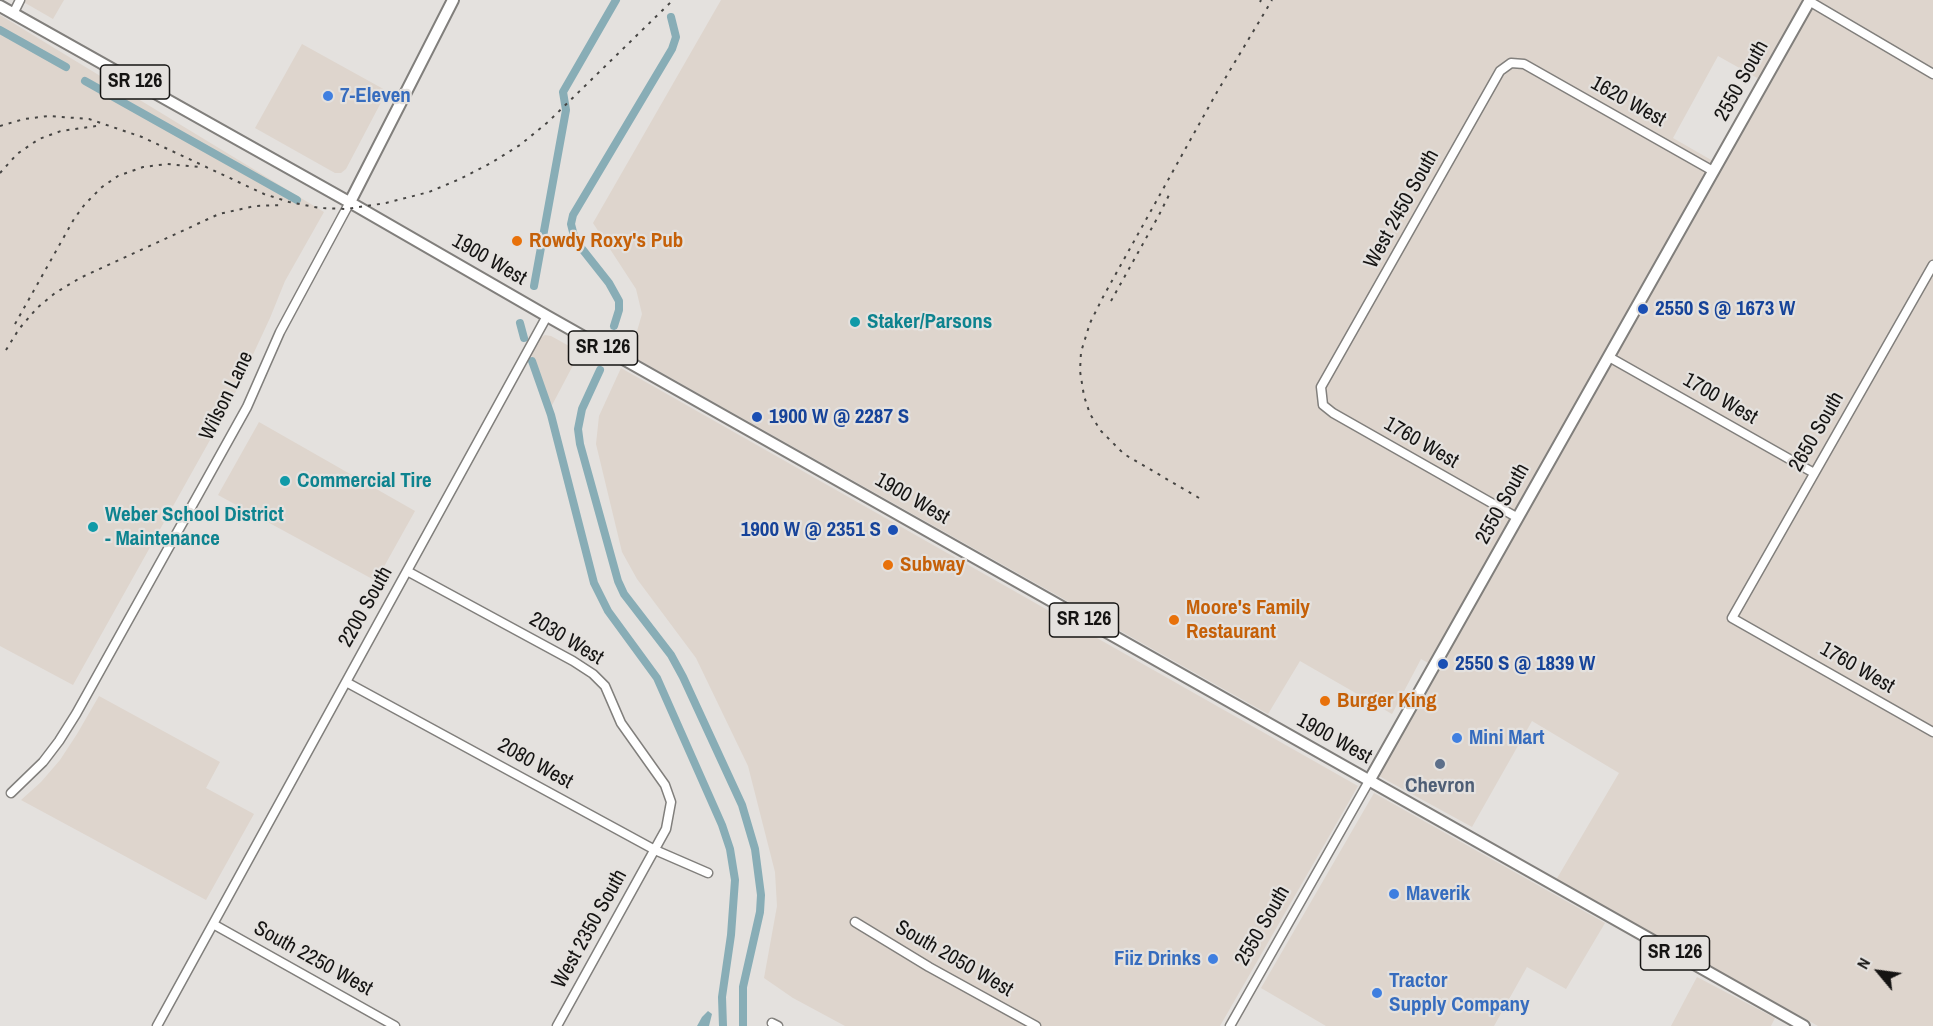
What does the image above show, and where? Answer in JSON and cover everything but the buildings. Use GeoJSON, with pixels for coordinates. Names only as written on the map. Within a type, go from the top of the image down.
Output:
{"type":"FeatureCollection","features":[{"type":"Feature","properties":{"kind":"main road","name":"Wilson Lane"},"geometry":{"type":"LineString","coordinates":[[350,202],[453,0]]}},
{"type":"Feature","properties":{"kind":"main road","name":"2550 South"},"geometry":{"type":"LineString","coordinates":[[1369,781],[1809,1]]}},
{"type":"Feature","properties":{"kind":"main road","name":"1900 West"},"geometry":{"type":"LineString","coordinates":[[0,6],[1804,1026]]}},
{"type":"Feature","properties":{"kind":"street"},"geometry":{"type":"LineString","coordinates":[[13,14],[20,0]]}},
{"type":"Feature","properties":{"kind":"street"},"geometry":{"type":"LineString","coordinates":[[1809,1],[1933,74]]}},
{"type":"Feature","properties":{"kind":"street","name":"West 2450 South"},"geometry":{"type":"LineString","coordinates":[[1321,387],[1500,71],[1510,63],[1524,64]]}},
{"type":"Feature","properties":{"kind":"street","name":"1620 West"},"geometry":{"type":"LineString","coordinates":[[1524,64],[1713,171]]}},
{"type":"Feature","properties":{"kind":"street","name":"Wilson Lane"},"geometry":{"type":"LineString","coordinates":[[11,793],[43,762],[76,714],[247,407],[280,332],[350,202]]}},
{"type":"Feature","properties":{"kind":"street","name":"2650 South"},"geometry":{"type":"LineString","coordinates":[[1732,618],[1933,265]]}},
{"type":"Feature","properties":{"kind":"street","name":"2200 South"},"geometry":{"type":"LineString","coordinates":[[157,1026],[546,316]]}},
{"type":"Feature","properties":{"kind":"street","name":"1700 West"},"geometry":{"type":"LineString","coordinates":[[1609,357],[1814,473]]}},
{"type":"Feature","properties":{"kind":"street","name":"1760 West"},"geometry":{"type":"LineString","coordinates":[[1321,387],[1323,405],[1333,413],[1518,518]]}},
{"type":"Feature","properties":{"kind":"street","name":"2030 West"},"geometry":{"type":"LineString","coordinates":[[407,571],[573,661],[593,674],[605,686],[621,723],[665,786],[671,801],[666,829],[655,850]]}},
{"type":"Feature","properties":{"kind":"street","name":"1760 West"},"geometry":{"type":"LineString","coordinates":[[1732,618],[1933,732]]}},
{"type":"Feature","properties":{"kind":"street","name":"2080 West"},"geometry":{"type":"LineString","coordinates":[[346,682],[655,850],[708,873]]}},
{"type":"Feature","properties":{"kind":"street","name":"2550 South"},"geometry":{"type":"LineString","coordinates":[[1230,1026],[1369,781]]}},
{"type":"Feature","properties":{"kind":"street","name":"West 2350 South"},"geometry":{"type":"LineString","coordinates":[[557,1026],[655,850]]}},
{"type":"Feature","properties":{"kind":"street","name":"South 2050 West"},"geometry":{"type":"LineString","coordinates":[[855,922],[929,967],[1036,1026]]}},
{"type":"Feature","properties":{"kind":"street","name":"South 2250 West"},"geometry":{"type":"LineString","coordinates":[[213,924],[395,1026]]}},
{"type":"Feature","properties":{"kind":"shaded area"},"geometry":{"type":"Polygon","coordinates":[[[20,0],[64,0],[53,19],[20,0]]]}},
{"type":"Feature","properties":{"kind":"shaded area"},"geometry":{"type":"Polygon","coordinates":[[[721,0],[1933,0],[1933,1026],[1818,1026],[1556,880],[1619,773],[1532,721],[1472,827],[1379,776],[1439,669],[1421,659],[1392,714],[1300,661],[1268,714],[630,355],[642,314],[636,289],[593,223],[721,0]],[[1718,56],[1673,138],[1713,161],[1759,79],[1718,56]]]}},
{"type":"Feature","properties":{"kind":"shaded area"},"geometry":{"type":"Polygon","coordinates":[[[0,15],[324,212],[285,281],[229,406],[73,685],[0,646],[0,15]]]}},
{"type":"Feature","properties":{"kind":"shaded area"},"geometry":{"type":"Polygon","coordinates":[[[302,44],[387,91],[346,169],[341,173],[335,173],[255,128],[302,44]]]}},
{"type":"Feature","properties":{"kind":"shaded area"},"geometry":{"type":"Polygon","coordinates":[[[545,335],[580,352],[550,409],[531,354],[539,339],[545,335]]]}},
{"type":"Feature","properties":{"kind":"shaded area"},"geometry":{"type":"Polygon","coordinates":[[[621,368],[1358,786],[1220,1026],[845,1026],[793,998],[764,978],[777,906],[775,872],[748,766],[696,658],[637,579],[622,552],[596,444],[599,416],[621,368]]]}},
{"type":"Feature","properties":{"kind":"shaded area"},"geometry":{"type":"Polygon","coordinates":[[[259,422],[415,511],[376,581],[218,495],[259,422]]]}},
{"type":"Feature","properties":{"kind":"shaded area"},"geometry":{"type":"Polygon","coordinates":[[[99,696],[220,762],[206,788],[254,814],[206,900],[21,800],[60,760],[99,696]]]}},
{"type":"Feature","properties":{"kind":"shaded area"},"geometry":{"type":"Polygon","coordinates":[[[1374,793],[1605,923],[1566,989],[1527,967],[1494,1026],[1326,1026],[1261,988],[1374,793]]]}},
{"type":"Feature","properties":{"kind":"shaded area"},"geometry":{"type":"Polygon","coordinates":[[[1697,977],[1775,1018],[1771,1026],[1671,1026],[1697,977]]]}},
{"type":"Feature","properties":{"kind":"water"},"geometry":{"type":"Polygon","coordinates":[[[708,1011],[712,1014],[709,1026],[697,1026],[702,1017],[708,1011]]]}},
{"type":"Feature","properties":{"kind":"waterway"},"geometry":{"type":"LineString","coordinates":[[534,286],[566,110],[563,92],[616,0]]}},
{"type":"Feature","properties":{"kind":"waterway"},"geometry":{"type":"LineString","coordinates":[[614,326],[619,301],[609,283],[575,240],[571,224],[573,215],[672,49],[676,37],[671,17]]}},
{"type":"Feature","properties":{"kind":"waterway"},"geometry":{"type":"LineString","coordinates":[[0,30],[66,67]]}},
{"type":"Feature","properties":{"kind":"waterway"},"geometry":{"type":"LineString","coordinates":[[85,81],[297,200]]}},
{"type":"Feature","properties":{"kind":"waterway"},"geometry":{"type":"LineString","coordinates":[[520,323],[524,338]]}},
{"type":"Feature","properties":{"kind":"waterway"},"geometry":{"type":"LineString","coordinates":[[532,361],[551,415],[594,583],[608,611],[657,678],[722,825],[730,849],[735,880],[731,935],[722,997],[723,1026]]}},
{"type":"Feature","properties":{"kind":"waterway"},"geometry":{"type":"LineString","coordinates":[[600,370],[582,409],[578,429],[580,444],[618,581],[624,594],[671,655],[683,677],[742,805],[755,849],[761,895],[760,912],[743,987],[743,1026]]}},
{"type":"Feature","properties":{"kind":"railway"},"geometry":{"type":"LineString","coordinates":[[0,126],[24,119],[49,116],[89,119],[142,137],[264,194],[289,202],[320,208],[346,209],[386,203],[429,192],[460,179],[520,145],[548,122],[673,0]]}},
{"type":"Feature","properties":{"kind":"railway"},"geometry":{"type":"LineString","coordinates":[[1199,498],[1124,454],[1101,431],[1090,414],[1084,396],[1080,371],[1081,352],[1090,323],[1103,297],[1217,92],[1272,0]]}},
{"type":"Feature","properties":{"kind":"railway"},"geometry":{"type":"LineString","coordinates":[[0,173],[17,154],[39,139],[61,131],[96,126]]}},
{"type":"Feature","properties":{"kind":"railway"},"geometry":{"type":"LineString","coordinates":[[15,324],[74,219],[102,187],[118,176],[143,167],[167,164],[200,167]]}},
{"type":"Feature","properties":{"kind":"railway"},"geometry":{"type":"LineString","coordinates":[[1111,301],[1170,193]]}},
{"type":"Feature","properties":{"kind":"railway"},"geometry":{"type":"LineString","coordinates":[[6,350],[19,329],[37,308],[55,293],[80,278],[219,214],[255,206],[284,205]]}},
{"type":"Feature","properties":{"kind":"place","name":"7-Eleven"},"geometry":{"type":"Point","coordinates":[328,96]}},
{"type":"Feature","properties":{"kind":"place","name":"Rowdy Roxy's Pub"},"geometry":{"type":"Point","coordinates":[517,241]}},
{"type":"Feature","properties":{"kind":"place","name":"2550 S @ 1673 W"},"geometry":{"type":"Point","coordinates":[1643,309]}},
{"type":"Feature","properties":{"kind":"place","name":"Staker/Parsons"},"geometry":{"type":"Point","coordinates":[855,322]}},
{"type":"Feature","properties":{"kind":"place","name":"1900 W @ 2287 S"},"geometry":{"type":"Point","coordinates":[757,417]}},
{"type":"Feature","properties":{"kind":"place","name":"Commercial Tire"},"geometry":{"type":"Point","coordinates":[285,481]}},
{"type":"Feature","properties":{"kind":"place","name":"Weber School District - Maintenance"},"geometry":{"type":"Point","coordinates":[93,527]}},
{"type":"Feature","properties":{"kind":"place","name":"1900 W @ 2351 S"},"geometry":{"type":"Point","coordinates":[893,530]}},
{"type":"Feature","properties":{"kind":"place","name":"Subway"},"geometry":{"type":"Point","coordinates":[888,565]}},
{"type":"Feature","properties":{"kind":"place","name":"Moore's Family Restaurant"},"geometry":{"type":"Point","coordinates":[1174,620]}},
{"type":"Feature","properties":{"kind":"place","name":"2550 S @ 1839 W"},"geometry":{"type":"Point","coordinates":[1443,664]}},
{"type":"Feature","properties":{"kind":"place","name":"Burger King"},"geometry":{"type":"Point","coordinates":[1325,701]}},
{"type":"Feature","properties":{"kind":"place","name":"Mini Mart"},"geometry":{"type":"Point","coordinates":[1457,738]}},
{"type":"Feature","properties":{"kind":"place","name":"Chevron"},"geometry":{"type":"Point","coordinates":[1440,764]}},
{"type":"Feature","properties":{"kind":"place","name":"Maverik"},"geometry":{"type":"Point","coordinates":[1394,894]}},
{"type":"Feature","properties":{"kind":"place","name":"Fiiz Drinks"},"geometry":{"type":"Point","coordinates":[1213,959]}},
{"type":"Feature","properties":{"kind":"place","name":"Tractor Supply Company"},"geometry":{"type":"Point","coordinates":[1377,993]}}]}
